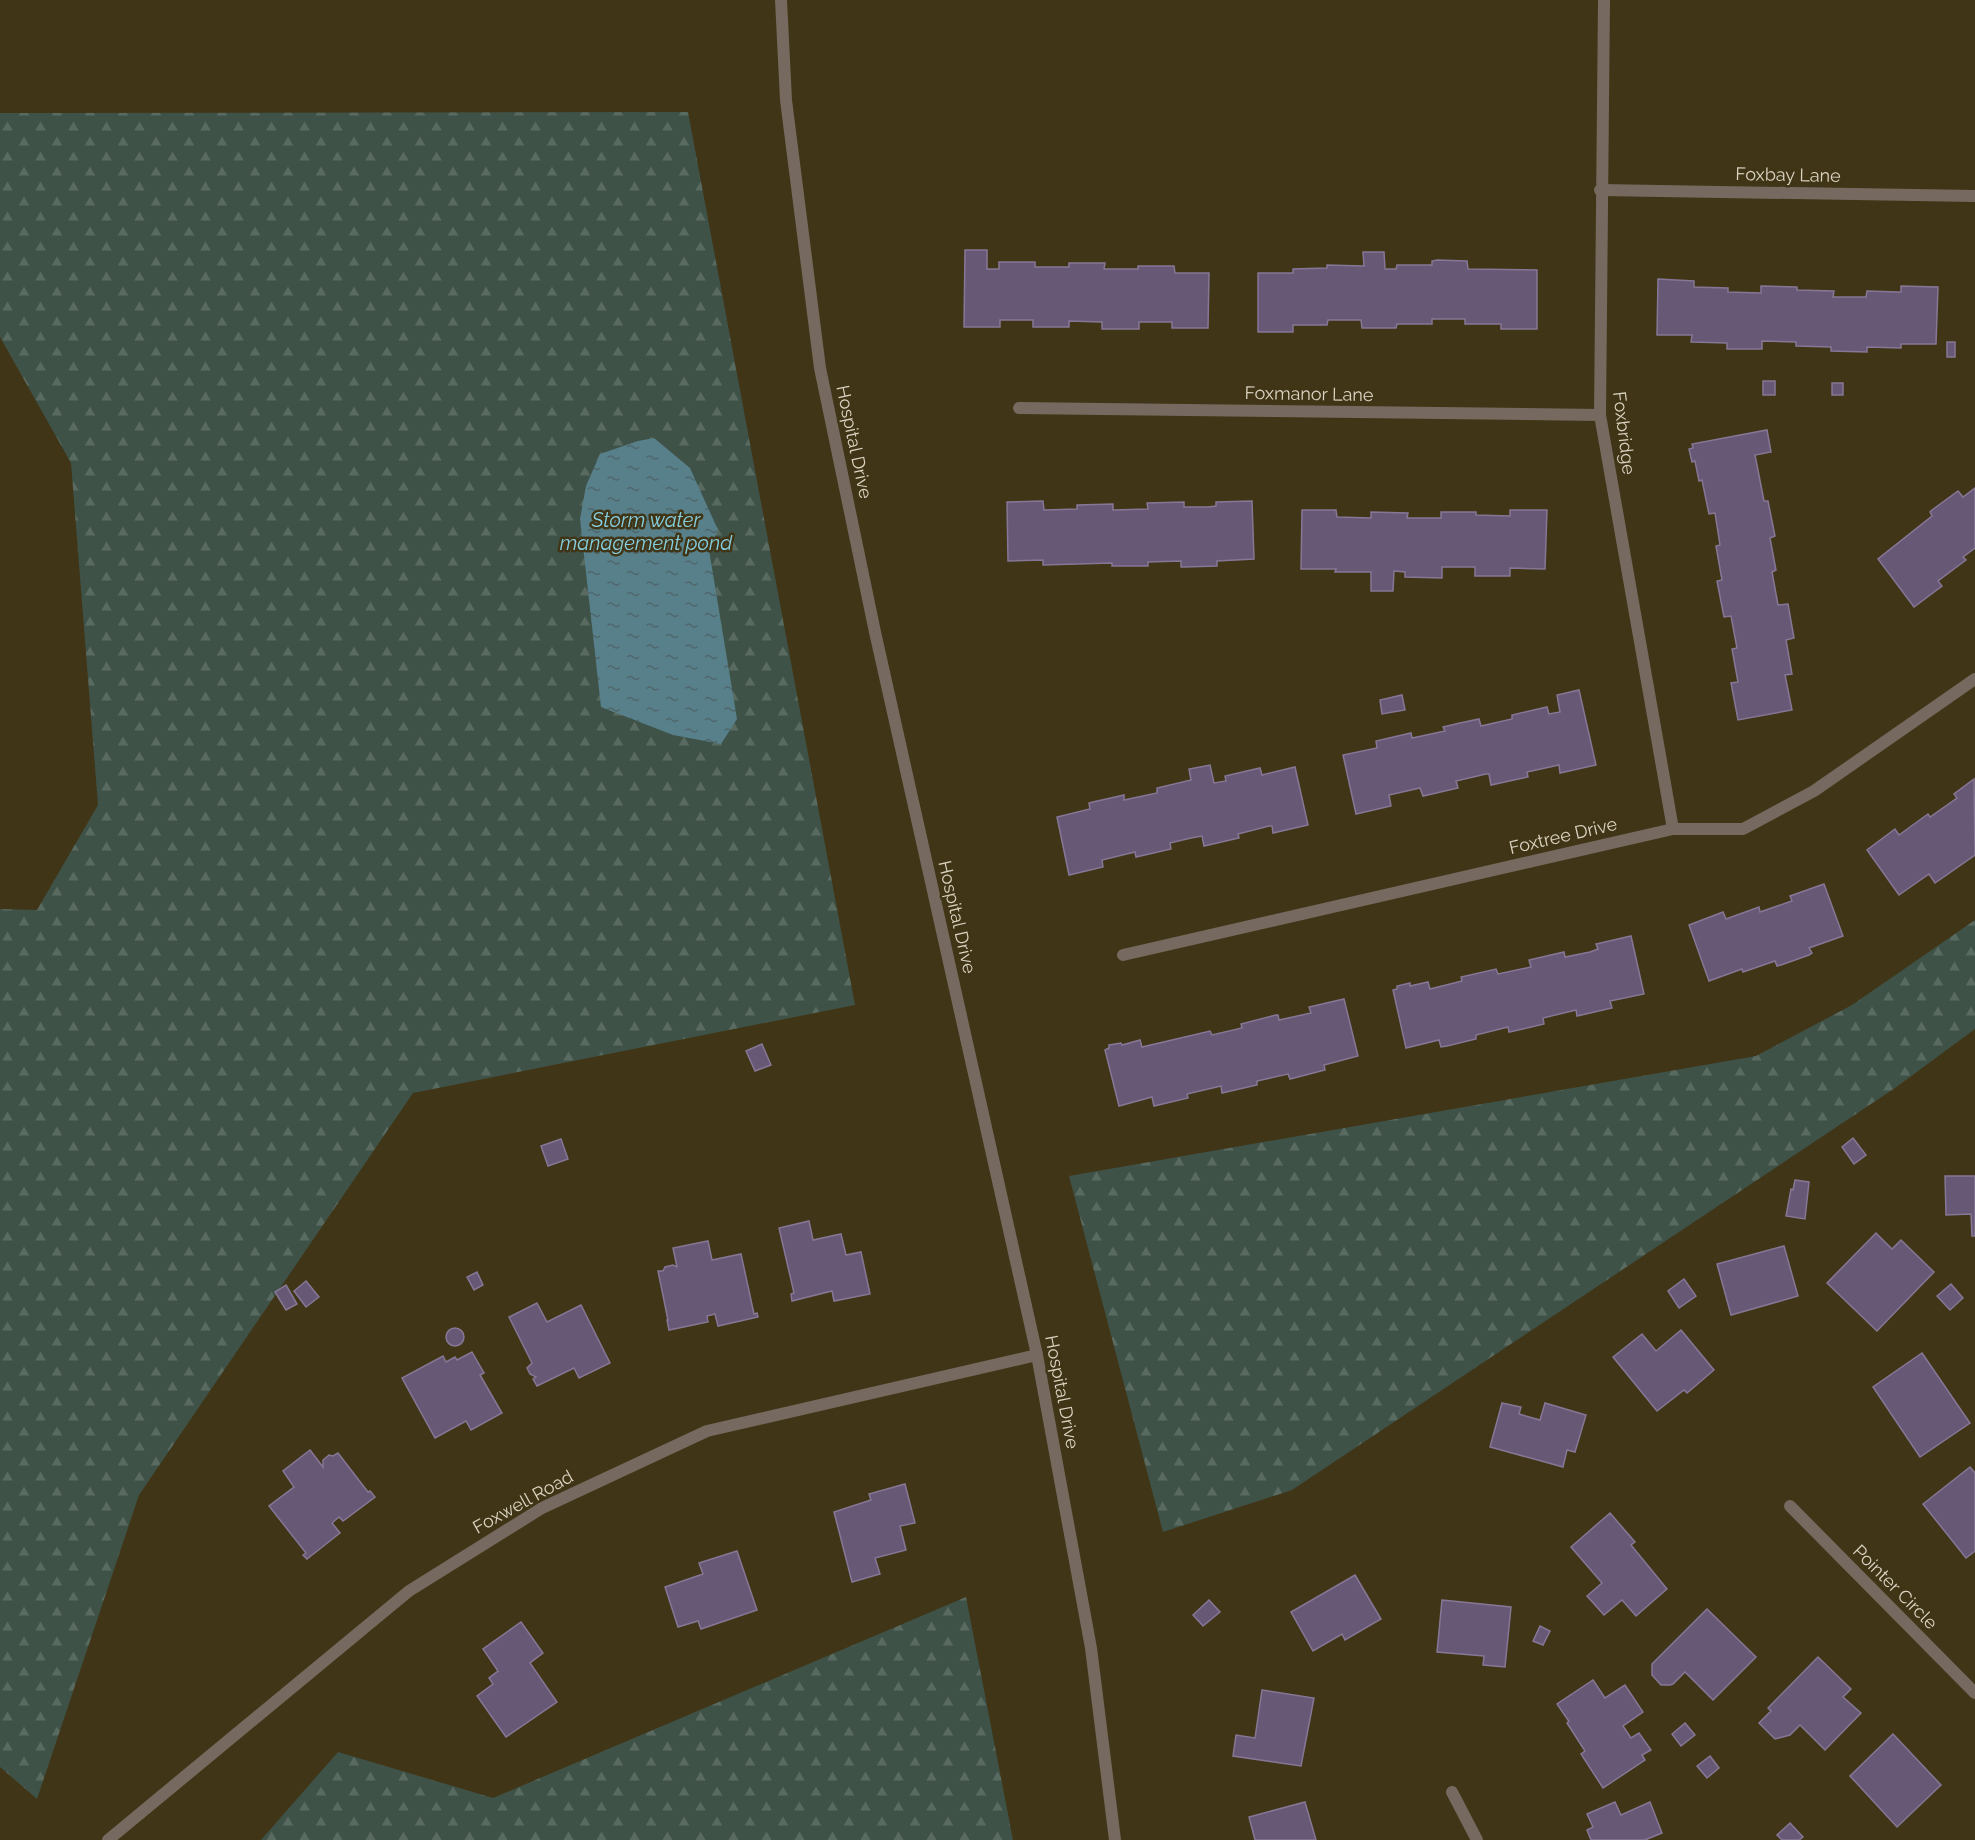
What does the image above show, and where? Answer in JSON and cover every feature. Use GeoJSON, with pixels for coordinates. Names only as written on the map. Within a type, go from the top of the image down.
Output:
{"type":"FeatureCollection","features":[{"type":"Feature","properties":{"kind":"street","name":"Hospital Drive"},"geometry":{"type":"LineString","coordinates":[[781,0],[786,100],[820,368],[875,632],[1037,1355],[1091,1648],[1115,1840]]}},
{"type":"Feature","properties":{"kind":"street","name":"Foxbridge"},"geometry":{"type":"LineString","coordinates":[[1604,0],[1599,416],[1673,829]]}},
{"type":"Feature","properties":{"kind":"street","name":"Foxbay Lane"},"geometry":{"type":"LineString","coordinates":[[1600,190],[1975,196]]}},
{"type":"Feature","properties":{"kind":"street","name":"Foxmanor Lane"},"geometry":{"type":"LineString","coordinates":[[1018,408],[1599,416]]}},
{"type":"Feature","properties":{"kind":"street","name":"Foxtree Drive"},"geometry":{"type":"LineString","coordinates":[[1123,955],[1673,829],[1743,829],[1814,791],[1975,679]]}},
{"type":"Feature","properties":{"kind":"street","name":"Foxwell Road"},"geometry":{"type":"LineString","coordinates":[[108,1840],[409,1591],[542,1508],[707,1431],[1037,1355]]}},
{"type":"Feature","properties":{"kind":"street","name":"Pointer Circle"},"geometry":{"type":"LineString","coordinates":[[1790,1506],[1975,1693]]}},
{"type":"Feature","properties":{"kind":"street"},"geometry":{"type":"LineString","coordinates":[[1452,1792],[1477,1840]]}},
{"type":"Feature","properties":{"kind":"green space"},"geometry":{"type":"Polygon","coordinates":[[[688,112],[855,1005],[413,1093],[139,1495],[37,1799],[0,1767],[0,909],[37,910],[98,805],[71,463],[0,337],[0,113],[688,112]]]}},
{"type":"Feature","properties":{"kind":"green space"},"geometry":{"type":"Polygon","coordinates":[[[1975,920],[1975,1029],[1895,1088],[1292,1490],[1163,1532],[1069,1176],[1756,1056],[1852,1005],[1975,920]]]}},
{"type":"Feature","properties":{"kind":"green space"},"geometry":{"type":"Polygon","coordinates":[[[966,1597],[1013,1840],[261,1840],[338,1752],[493,1798],[966,1597]]]}},
{"type":"Feature","properties":{"kind":"water","name":"Storm water management pond"},"geometry":{"type":"Polygon","coordinates":[[[654,438],[690,468],[718,530],[709,550],[737,719],[721,744],[673,735],[601,707],[580,519],[586,486],[600,454],[654,438]]]}},
{"type":"Feature","properties":{"kind":"building"},"geometry":{"type":"Polygon","coordinates":[[[965,250],[987,250],[987,269],[999,269],[999,262],[1035,262],[1035,267],[1069,267],[1069,263],[1105,263],[1104,269],[1174,266],[1175,273],[1209,273],[1208,328],[1172,328],[1172,322],[1139,322],[1139,329],[1102,329],[1102,322],[1069,321],[1069,327],[1033,327],[1033,320],[1000,320],[1000,327],[964,327],[965,250]]]}},
{"type":"Feature","properties":{"kind":"building"},"geometry":{"type":"Polygon","coordinates":[[[1363,252],[1384,252],[1385,269],[1396,269],[1397,265],[1432,265],[1432,261],[1437,260],[1467,261],[1468,269],[1537,270],[1537,329],[1501,329],[1501,324],[1465,324],[1465,319],[1432,319],[1432,324],[1397,324],[1396,328],[1362,328],[1361,320],[1328,320],[1327,325],[1293,325],[1293,332],[1258,332],[1258,273],[1293,273],[1293,269],[1327,268],[1327,265],[1364,266],[1363,252]]]}},
{"type":"Feature","properties":{"kind":"building"},"geometry":{"type":"Polygon","coordinates":[[[1658,279],[1694,281],[1694,287],[1728,288],[1728,292],[1761,293],[1761,286],[1797,287],[1797,290],[1834,291],[1833,297],[1866,297],[1867,291],[1901,292],[1901,286],[1938,287],[1936,344],[1901,344],[1901,348],[1867,347],[1867,352],[1831,351],[1831,347],[1796,346],[1796,342],[1762,341],[1762,349],[1727,349],[1727,343],[1691,342],[1692,335],[1657,335],[1658,279]]]}},
{"type":"Feature","properties":{"kind":"building"},"geometry":{"type":"Polygon","coordinates":[[[1947,342],[1955,342],[1955,357],[1947,357],[1947,342]]]}},
{"type":"Feature","properties":{"kind":"building"},"geometry":{"type":"Polygon","coordinates":[[[1763,381],[1775,381],[1775,395],[1763,395],[1763,381]]]}},
{"type":"Feature","properties":{"kind":"building"},"geometry":{"type":"Polygon","coordinates":[[[1832,383],[1843,383],[1843,395],[1832,395],[1832,383]]]}},
{"type":"Feature","properties":{"kind":"building"},"geometry":{"type":"Polygon","coordinates":[[[1767,430],[1771,452],[1755,455],[1764,501],[1768,501],[1775,536],[1770,538],[1776,570],[1772,572],[1778,605],[1788,604],[1794,638],[1786,640],[1792,674],[1785,675],[1792,710],[1738,720],[1731,683],[1738,682],[1732,649],[1737,648],[1731,616],[1724,617],[1717,581],[1722,580],[1716,546],[1720,545],[1715,513],[1709,514],[1702,480],[1699,481],[1695,461],[1692,462],[1689,449],[1693,448],[1692,444],[1767,430]]]}},
{"type":"Feature","properties":{"kind":"building"},"geometry":{"type":"Polygon","coordinates":[[[1975,488],[1975,548],[1963,557],[1966,560],[1938,581],[1942,586],[1914,607],[1878,559],[1932,516],[1930,512],[1932,510],[1958,491],[1963,497],[1975,488]]]}},
{"type":"Feature","properties":{"kind":"building"},"geometry":{"type":"Polygon","coordinates":[[[1043,501],[1044,510],[1077,509],[1077,505],[1113,504],[1113,510],[1148,509],[1147,503],[1184,502],[1184,507],[1208,507],[1216,506],[1216,502],[1252,501],[1254,559],[1217,561],[1217,566],[1185,567],[1181,567],[1181,561],[1148,562],[1148,566],[1112,566],[1112,563],[1043,565],[1043,560],[1008,561],[1007,502],[1043,501]]]}},
{"type":"Feature","properties":{"kind":"building"},"geometry":{"type":"Polygon","coordinates":[[[1302,510],[1336,510],[1337,517],[1371,518],[1371,512],[1408,513],[1407,518],[1441,518],[1441,512],[1476,512],[1476,515],[1510,516],[1510,510],[1547,510],[1545,569],[1510,568],[1510,576],[1475,576],[1475,567],[1442,567],[1442,578],[1405,577],[1405,572],[1394,571],[1393,591],[1371,591],[1371,572],[1301,569],[1302,510]]]}},
{"type":"Feature","properties":{"kind":"building"},"geometry":{"type":"Polygon","coordinates":[[[1579,690],[1596,765],[1560,773],[1559,765],[1527,772],[1528,777],[1491,785],[1489,774],[1486,774],[1456,781],[1458,788],[1423,796],[1420,788],[1389,795],[1391,806],[1356,814],[1343,755],[1377,748],[1376,741],[1411,733],[1412,738],[1417,737],[1445,731],[1443,727],[1479,719],[1481,726],[1512,719],[1512,715],[1547,707],[1549,714],[1560,712],[1557,695],[1579,690]]]}},
{"type":"Feature","properties":{"kind":"building"},"geometry":{"type":"Polygon","coordinates":[[[1402,695],[1405,710],[1382,714],[1380,700],[1402,695]]]}},
{"type":"Feature","properties":{"kind":"building"},"geometry":{"type":"Polygon","coordinates":[[[1210,765],[1214,783],[1226,781],[1225,776],[1260,768],[1262,775],[1295,767],[1308,825],[1273,833],[1272,826],[1269,826],[1238,834],[1239,838],[1204,846],[1202,836],[1191,838],[1170,843],[1171,849],[1136,857],[1135,852],[1102,860],[1103,867],[1069,875],[1057,817],[1090,809],[1089,803],[1093,802],[1124,795],[1124,800],[1157,793],[1157,788],[1191,780],[1189,769],[1210,765]]]}},
{"type":"Feature","properties":{"kind":"building"},"geometry":{"type":"Polygon","coordinates":[[[1974,779],[1975,855],[1935,883],[1929,874],[1899,895],[1867,850],[1895,829],[1899,835],[1928,814],[1930,817],[1957,798],[1954,794],[1974,779]]]}},
{"type":"Feature","properties":{"kind":"building"},"geometry":{"type":"Polygon","coordinates":[[[1824,884],[1843,936],[1809,948],[1812,953],[1809,955],[1781,965],[1777,966],[1775,961],[1743,972],[1742,969],[1709,981],[1689,925],[1723,912],[1726,919],[1759,907],[1760,912],[1792,901],[1790,896],[1824,884]]]}},
{"type":"Feature","properties":{"kind":"building"},"geometry":{"type":"Polygon","coordinates":[[[1631,936],[1644,994],[1610,1001],[1612,1008],[1577,1016],[1576,1010],[1543,1018],[1544,1024],[1514,1031],[1509,1032],[1508,1027],[1476,1035],[1476,1039],[1447,1046],[1441,1047],[1439,1040],[1406,1048],[1393,990],[1397,989],[1397,986],[1428,982],[1430,989],[1462,981],[1461,977],[1496,969],[1498,974],[1531,967],[1529,960],[1564,952],[1565,957],[1590,952],[1598,949],[1596,944],[1631,936]]]}},
{"type":"Feature","properties":{"kind":"building"},"geometry":{"type":"Polygon","coordinates":[[[1344,999],[1358,1056],[1324,1065],[1325,1070],[1290,1079],[1288,1074],[1257,1081],[1257,1085],[1222,1093],[1221,1086],[1187,1094],[1188,1098],[1154,1106],[1152,1097],[1119,1106],[1105,1050],[1109,1048],[1109,1045],[1121,1043],[1122,1045],[1140,1040],[1142,1047],[1210,1031],[1212,1035],[1242,1028],[1241,1024],[1276,1015],[1279,1020],[1311,1013],[1309,1007],[1344,999]]]}},
{"type":"Feature","properties":{"kind":"building"},"geometry":{"type":"Polygon","coordinates":[[[762,1044],[771,1065],[755,1071],[746,1051],[762,1044]]]}},
{"type":"Feature","properties":{"kind":"building"},"geometry":{"type":"Polygon","coordinates":[[[1853,1138],[1866,1155],[1854,1164],[1842,1147],[1853,1138]]]}},
{"type":"Feature","properties":{"kind":"building"},"geometry":{"type":"Polygon","coordinates":[[[561,1139],[568,1159],[548,1166],[541,1146],[561,1139]]]}},
{"type":"Feature","properties":{"kind":"building"},"geometry":{"type":"Polygon","coordinates":[[[1945,1176],[1975,1176],[1975,1236],[1972,1236],[1971,1214],[1946,1215],[1945,1176]]]}},
{"type":"Feature","properties":{"kind":"building"},"geometry":{"type":"Polygon","coordinates":[[[1795,1180],[1809,1182],[1805,1219],[1786,1216],[1795,1180]]]}},
{"type":"Feature","properties":{"kind":"building"},"geometry":{"type":"Polygon","coordinates":[[[809,1221],[813,1240],[841,1234],[846,1255],[861,1252],[870,1294],[834,1301],[832,1291],[792,1301],[791,1294],[794,1293],[779,1228],[809,1221]]]}},
{"type":"Feature","properties":{"kind":"building"},"geometry":{"type":"Polygon","coordinates":[[[1876,1233],[1892,1249],[1901,1240],[1934,1272],[1877,1331],[1827,1283],[1876,1233]]]}},
{"type":"Feature","properties":{"kind":"building"},"geometry":{"type":"Polygon","coordinates":[[[708,1241],[712,1260],[741,1254],[754,1314],[757,1313],[758,1317],[718,1326],[715,1314],[707,1316],[708,1322],[669,1330],[658,1271],[663,1271],[665,1267],[673,1265],[677,1267],[673,1248],[708,1241]]]}},
{"type":"Feature","properties":{"kind":"building"},"geometry":{"type":"Polygon","coordinates":[[[1784,1246],[1798,1296],[1731,1315],[1717,1264],[1784,1246]]]}},
{"type":"Feature","properties":{"kind":"building"},"geometry":{"type":"Polygon","coordinates":[[[477,1272],[483,1285],[474,1290],[467,1277],[477,1272]]]}},
{"type":"Feature","properties":{"kind":"building"},"geometry":{"type":"Polygon","coordinates":[[[1684,1279],[1696,1296],[1679,1308],[1668,1291],[1684,1279]]]}},
{"type":"Feature","properties":{"kind":"building"},"geometry":{"type":"Polygon","coordinates":[[[306,1281],[319,1297],[306,1307],[294,1291],[306,1281]]]}},
{"type":"Feature","properties":{"kind":"building"},"geometry":{"type":"Polygon","coordinates":[[[1951,1284],[1963,1298],[1950,1310],[1937,1296],[1951,1284]]]}},
{"type":"Feature","properties":{"kind":"building"},"geometry":{"type":"Polygon","coordinates":[[[286,1285],[297,1304],[286,1310],[275,1292],[286,1285]]]}},
{"type":"Feature","properties":{"kind":"building"},"geometry":{"type":"Polygon","coordinates":[[[537,1303],[547,1322],[581,1305],[610,1363],[579,1378],[574,1368],[537,1386],[533,1379],[536,1377],[530,1374],[527,1368],[532,1363],[509,1317],[537,1303]]]}},
{"type":"Feature","properties":{"kind":"building"},"geometry":{"type":"Polygon","coordinates":[[[455,1328],[461,1331],[464,1337],[461,1343],[455,1346],[449,1343],[446,1337],[449,1331],[455,1328]]]}},
{"type":"Feature","properties":{"kind":"building"},"geometry":{"type":"Polygon","coordinates":[[[1681,1330],[1714,1370],[1687,1393],[1684,1390],[1657,1411],[1613,1357],[1642,1334],[1656,1351],[1681,1330]]]}},
{"type":"Feature","properties":{"kind":"building"},"geometry":{"type":"Polygon","coordinates":[[[472,1352],[484,1373],[480,1375],[502,1413],[471,1430],[466,1421],[435,1438],[402,1378],[443,1356],[446,1362],[455,1357],[457,1360],[472,1352]]]}},
{"type":"Feature","properties":{"kind":"building"},"geometry":{"type":"Polygon","coordinates":[[[1922,1353],[1970,1423],[1920,1457],[1873,1387],[1922,1353]]]}},
{"type":"Feature","properties":{"kind":"building"},"geometry":{"type":"Polygon","coordinates":[[[1502,1403],[1521,1407],[1519,1414],[1540,1420],[1545,1403],[1586,1415],[1575,1452],[1567,1450],[1563,1467],[1490,1447],[1502,1403]]]}},
{"type":"Feature","properties":{"kind":"building"},"geometry":{"type":"Polygon","coordinates":[[[310,1450],[323,1467],[323,1460],[329,1455],[333,1456],[338,1453],[368,1492],[370,1491],[375,1497],[343,1521],[339,1517],[332,1523],[340,1533],[307,1559],[303,1555],[306,1553],[269,1506],[294,1487],[283,1471],[310,1450]]]}},
{"type":"Feature","properties":{"kind":"building"},"geometry":{"type":"Polygon","coordinates":[[[1970,1467],[1975,1473],[1975,1551],[1966,1558],[1923,1504],[1970,1467]]]}},
{"type":"Feature","properties":{"kind":"building"},"geometry":{"type":"Polygon","coordinates":[[[905,1484],[915,1523],[900,1526],[906,1550],[875,1558],[880,1574],[852,1582],[834,1512],[871,1500],[869,1494],[905,1484]]]}},
{"type":"Feature","properties":{"kind":"building"},"geometry":{"type":"Polygon","coordinates":[[[1610,1513],[1635,1542],[1631,1545],[1667,1589],[1636,1616],[1622,1600],[1604,1615],[1587,1596],[1602,1583],[1571,1547],[1610,1513]]]}},
{"type":"Feature","properties":{"kind":"building"},"geometry":{"type":"Polygon","coordinates":[[[737,1551],[757,1610],[701,1629],[698,1621],[678,1627],[665,1587],[703,1574],[699,1563],[737,1551]]]}},
{"type":"Feature","properties":{"kind":"building"},"geometry":{"type":"Polygon","coordinates":[[[1355,1575],[1381,1619],[1345,1640],[1342,1634],[1313,1651],[1291,1612],[1355,1575]]]}},
{"type":"Feature","properties":{"kind":"building"},"geometry":{"type":"Polygon","coordinates":[[[1209,1600],[1220,1612],[1203,1626],[1193,1615],[1209,1600]]]}},
{"type":"Feature","properties":{"kind":"building"},"geometry":{"type":"Polygon","coordinates":[[[1442,1600],[1511,1607],[1505,1667],[1483,1665],[1484,1656],[1437,1652],[1442,1600]]]}},
{"type":"Feature","properties":{"kind":"building"},"geometry":{"type":"Polygon","coordinates":[[[1707,1609],[1756,1657],[1713,1700],[1685,1672],[1670,1685],[1661,1685],[1652,1675],[1652,1664],[1707,1609]]]}},
{"type":"Feature","properties":{"kind":"building"},"geometry":{"type":"Polygon","coordinates":[[[521,1622],[543,1653],[530,1663],[557,1702],[506,1737],[477,1696],[493,1684],[489,1678],[498,1671],[483,1649],[521,1622]]]}},
{"type":"Feature","properties":{"kind":"building"},"geometry":{"type":"Polygon","coordinates":[[[1540,1626],[1550,1631],[1543,1645],[1533,1641],[1540,1626]]]}},
{"type":"Feature","properties":{"kind":"building"},"geometry":{"type":"Polygon","coordinates":[[[1818,1657],[1851,1689],[1843,1697],[1861,1713],[1825,1750],[1800,1725],[1790,1735],[1775,1739],[1759,1723],[1771,1711],[1768,1708],[1818,1657]]]}},
{"type":"Feature","properties":{"kind":"building"},"geometry":{"type":"Polygon","coordinates":[[[1593,1680],[1605,1698],[1625,1685],[1643,1712],[1623,1726],[1631,1738],[1639,1733],[1651,1750],[1642,1755],[1645,1760],[1603,1788],[1581,1754],[1585,1751],[1557,1704],[1593,1680]]]}},
{"type":"Feature","properties":{"kind":"building"},"geometry":{"type":"Polygon","coordinates":[[[1262,1690],[1314,1698],[1301,1766],[1233,1756],[1236,1735],[1255,1738],[1262,1690]]]}},
{"type":"Feature","properties":{"kind":"building"},"geometry":{"type":"Polygon","coordinates":[[[1685,1723],[1695,1735],[1681,1746],[1672,1734],[1685,1723]]]}},
{"type":"Feature","properties":{"kind":"building"},"geometry":{"type":"Polygon","coordinates":[[[1893,1734],[1941,1785],[1897,1827],[1850,1776],[1893,1734]]]}},
{"type":"Feature","properties":{"kind":"building"},"geometry":{"type":"Polygon","coordinates":[[[1710,1756],[1719,1768],[1707,1778],[1697,1766],[1710,1756]]]}},
{"type":"Feature","properties":{"kind":"building"},"geometry":{"type":"Polygon","coordinates":[[[1305,1802],[1316,1840],[1255,1840],[1249,1817],[1305,1802]]]}},
{"type":"Feature","properties":{"kind":"building"},"geometry":{"type":"Polygon","coordinates":[[[1615,1802],[1621,1815],[1650,1802],[1662,1833],[1645,1840],[1591,1840],[1587,1830],[1593,1827],[1587,1814],[1615,1802]]]}},
{"type":"Feature","properties":{"kind":"building"},"geometry":{"type":"Polygon","coordinates":[[[1790,1823],[1803,1837],[1799,1840],[1782,1840],[1777,1835],[1790,1823]]]}}]}
